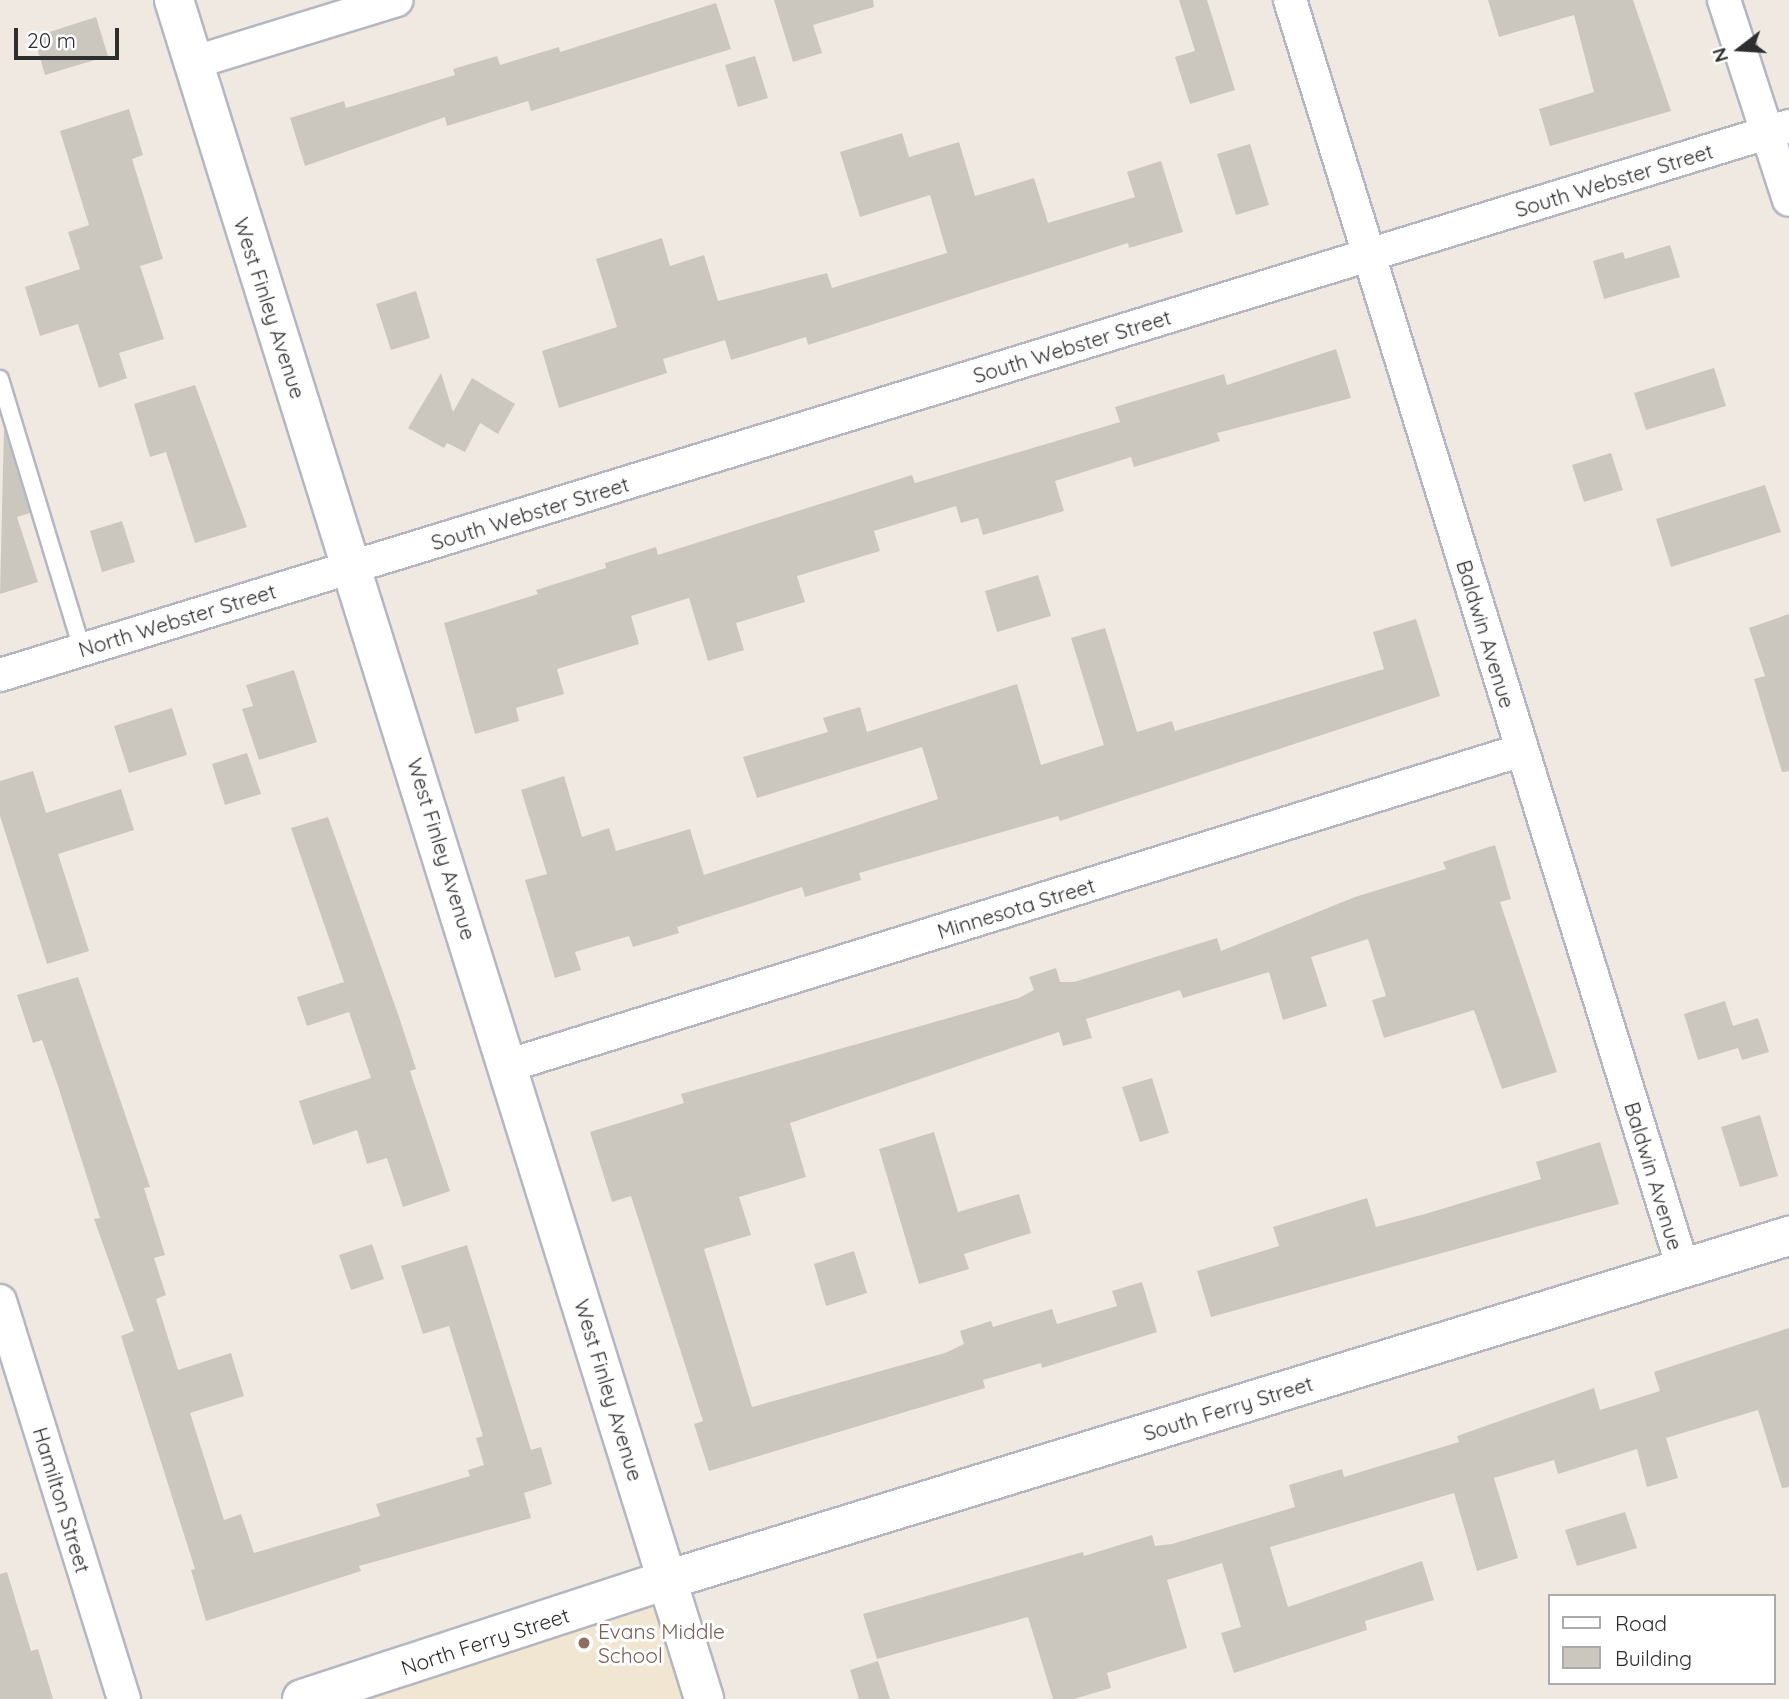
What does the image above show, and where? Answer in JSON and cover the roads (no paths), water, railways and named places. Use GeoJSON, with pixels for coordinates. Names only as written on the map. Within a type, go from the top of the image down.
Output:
{"type":"FeatureCollection","features":[{"type":"Feature","properties":{"kind":"main road","name":"West Finley Avenue"},"geometry":{"type":"LineString","coordinates":[[174,0],[510,1065],[704,1699]]}},
{"type":"Feature","properties":{"kind":"main road","name":"South Ferry Street"},"geometry":{"type":"LineString","coordinates":[[667,1580],[1789,1236]]}},
{"type":"Feature","properties":{"kind":"main road","name":"North Ferry Street"},"geometry":{"type":"LineString","coordinates":[[302,1699],[667,1580]]}},
{"type":"Feature","properties":{"kind":"street"},"geometry":{"type":"LineString","coordinates":[[192,63],[397,0]]}},
{"type":"Feature","properties":{"kind":"street","name":"Baldwin Avenue"},"geometry":{"type":"LineString","coordinates":[[1290,0],[1683,1268]]}},
{"type":"Feature","properties":{"kind":"street"},"geometry":{"type":"LineString","coordinates":[[1724,0],[1778,129],[1789,200]]}},
{"type":"Feature","properties":{"kind":"street","name":"South Webster Street"},"geometry":{"type":"LineString","coordinates":[[354,566],[1778,129]]}},
{"type":"Feature","properties":{"kind":"street","name":"North Webster Street"},"geometry":{"type":"LineString","coordinates":[[0,675],[354,566]]}},
{"type":"Feature","properties":{"kind":"street","name":"Minnesota Street"},"geometry":{"type":"LineString","coordinates":[[510,1065],[1522,750]]}},
{"type":"Feature","properties":{"kind":"street","name":"Hamilton Street"},"geometry":{"type":"LineString","coordinates":[[0,1301],[124,1699]]}},
{"type":"Feature","properties":{"kind":"lane"},"geometry":{"type":"LineString","coordinates":[[0,379],[82,649]]}},
{"type":"Feature","properties":{"kind":"place","name":"Evans Middle School"},"geometry":{"type":"Point","coordinates":[584,1643]}}]}
